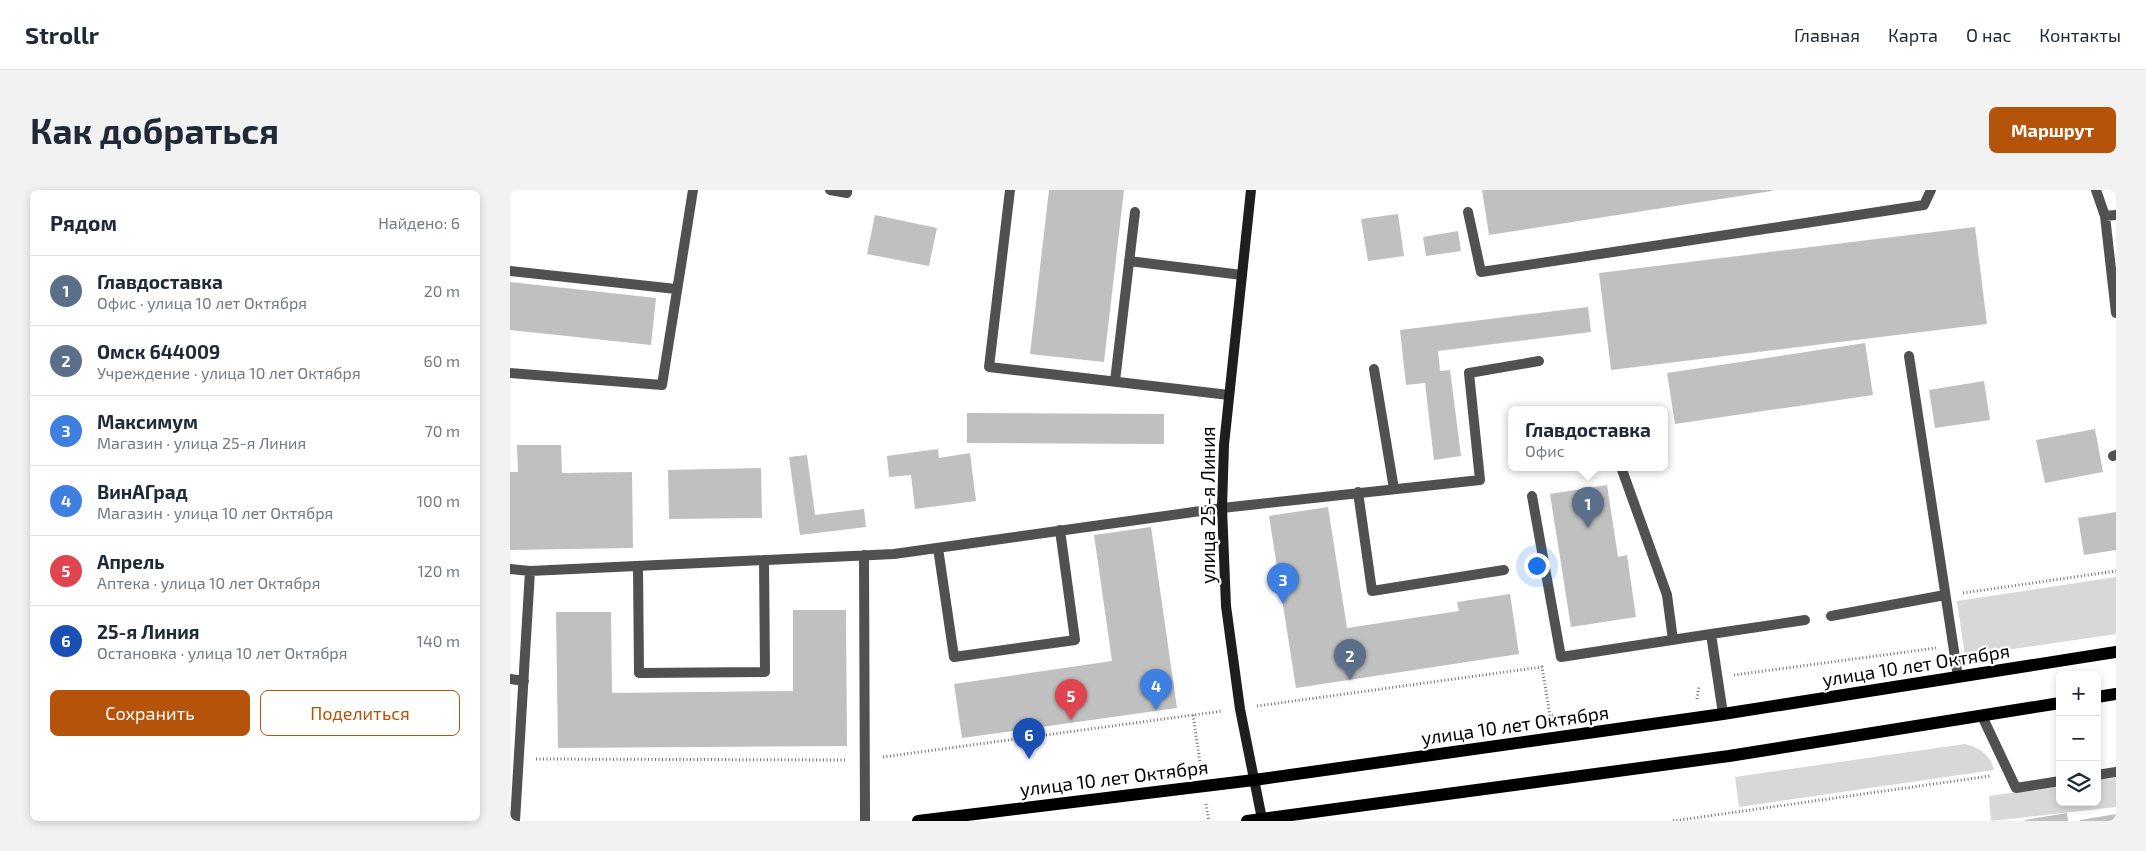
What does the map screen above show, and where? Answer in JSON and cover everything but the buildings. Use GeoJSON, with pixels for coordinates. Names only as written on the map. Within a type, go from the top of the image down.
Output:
{"type":"FeatureCollection","features":[{"type":"Feature","properties":{"kind":"main road","name":"улица 25-я Линия"},"geometry":{"type":"LineString","coordinates":[[1251,190],[1224,445],[1222,508],[1226,606],[1240,708],[1262,819]]}},
{"type":"Feature","properties":{"kind":"main road","name":"улица 10 лет Октября"},"geometry":{"type":"LineString","coordinates":[[918,821],[1254,780],[1723,714],[2116,652]]}},
{"type":"Feature","properties":{"kind":"main road"},"geometry":{"type":"LineString","coordinates":[[2101,696],[2116,694]]}},
{"type":"Feature","properties":{"kind":"main road"},"geometry":{"type":"LineString","coordinates":[[1247,821],[1729,756],[2056,704]]}},
{"type":"Feature","properties":{"kind":"lane"},"geometry":{"type":"LineString","coordinates":[[510,373],[662,385],[693,190]]}},
{"type":"Feature","properties":{"kind":"lane"},"geometry":{"type":"LineString","coordinates":[[830,190],[847,193],[847,190]]}},
{"type":"Feature","properties":{"kind":"lane"},"geometry":{"type":"LineString","coordinates":[[1010,190],[989,367],[1229,395]]}},
{"type":"Feature","properties":{"kind":"lane"},"geometry":{"type":"LineString","coordinates":[[1468,212],[1481,272],[1924,205],[1931,190]]}},
{"type":"Feature","properties":{"kind":"lane"},"geometry":{"type":"LineString","coordinates":[[2096,190],[2105,216],[2116,313]]}},
{"type":"Feature","properties":{"kind":"lane"},"geometry":{"type":"LineString","coordinates":[[1115,381],[1135,212]]}},
{"type":"Feature","properties":{"kind":"lane"},"geometry":{"type":"LineString","coordinates":[[2105,216],[2116,215]]}},
{"type":"Feature","properties":{"kind":"lane"},"geometry":{"type":"LineString","coordinates":[[1129,262],[1242,275]]}},
{"type":"Feature","properties":{"kind":"lane"},"geometry":{"type":"LineString","coordinates":[[510,271],[676,289]]}},
{"type":"Feature","properties":{"kind":"lane"},"geometry":{"type":"LineString","coordinates":[[1909,356],[1958,677]]}},
{"type":"Feature","properties":{"kind":"lane"},"geometry":{"type":"LineString","coordinates":[[510,569],[530,571],[894,554],[1222,508],[1480,480],[1469,373],[1539,361]]}},
{"type":"Feature","properties":{"kind":"lane"},"geometry":{"type":"LineString","coordinates":[[1374,369],[1394,489]]}},
{"type":"Feature","properties":{"kind":"lane"},"geometry":{"type":"LineString","coordinates":[[1622,471],[1667,595],[1673,640]]}},
{"type":"Feature","properties":{"kind":"lane"},"geometry":{"type":"LineString","coordinates":[[1358,492],[1372,590],[1504,570]]}},
{"type":"Feature","properties":{"kind":"lane"},"geometry":{"type":"LineString","coordinates":[[1532,496],[1561,657],[1805,620]]}},
{"type":"Feature","properties":{"kind":"lane"},"geometry":{"type":"LineString","coordinates":[[938,548],[954,657],[1075,640],[1060,530]]}},
{"type":"Feature","properties":{"kind":"lane"},"geometry":{"type":"LineString","coordinates":[[864,555],[865,821]]}},
{"type":"Feature","properties":{"kind":"lane"},"geometry":{"type":"LineString","coordinates":[[638,566],[639,673],[765,672],[764,560]]}},
{"type":"Feature","properties":{"kind":"lane"},"geometry":{"type":"LineString","coordinates":[[515,821],[530,571]]}},
{"type":"Feature","properties":{"kind":"lane"},"geometry":{"type":"LineString","coordinates":[[1831,616],[1945,595]]}},
{"type":"Feature","properties":{"kind":"lane"},"geometry":{"type":"LineString","coordinates":[[1711,634],[1723,714]]}},
{"type":"Feature","properties":{"kind":"lane"},"geometry":{"type":"LineString","coordinates":[[510,679],[524,681]]}},
{"type":"Feature","properties":{"kind":"lane"},"geometry":{"type":"LineString","coordinates":[[1982,716],[2016,788],[2056,782]]}},
{"type":"Feature","properties":{"kind":"lane"},"geometry":{"type":"LineString","coordinates":[[2101,774],[2116,772]]}},
{"type":"Feature","properties":{"kind":"path"},"geometry":{"type":"LineString","coordinates":[[1945,595],[2116,571]]}},
{"type":"Feature","properties":{"kind":"path"},"geometry":{"type":"LineString","coordinates":[[519,760],[865,760],[1542,667]]}},
{"type":"Feature","properties":{"kind":"path"},"geometry":{"type":"LineString","coordinates":[[1674,821],[2009,773]]}},
{"type":"Feature","properties":{"kind":"shaded area"},"geometry":{"type":"Polygon","coordinates":[[[2116,577],[2116,634],[1965,656],[1957,601],[2116,577]]]}},
{"type":"Feature","properties":{"kind":"shaded area"},"geometry":{"type":"Polygon","coordinates":[[[1965,744],[1984,753],[1993,765],[1994,770],[1739,807],[1735,777],[1965,744]]]}},
{"type":"Feature","properties":{"kind":"shaded area"},"geometry":{"type":"Polygon","coordinates":[[[2116,778],[2116,807],[1991,821],[1989,796],[2056,787],[2056,806],[2101,806],[2101,780],[2116,778]]]}},
{"type":"Feature","properties":{"kind":"place","name":"Главдоставка"},"geometry":{"type":"Point","coordinates":[1588,528]}},
{"type":"Feature","properties":{"kind":"place","name":"Максимум"},"geometry":{"type":"Point","coordinates":[1283,604]}},
{"type":"Feature","properties":{"kind":"place","name":"Омск 644009"},"geometry":{"type":"Point","coordinates":[1350,680]}},
{"type":"Feature","properties":{"kind":"place","name":"ВинАГрад"},"geometry":{"type":"Point","coordinates":[1156,710]}},
{"type":"Feature","properties":{"kind":"place","name":"Апрель"},"geometry":{"type":"Point","coordinates":[1071,720]}},
{"type":"Feature","properties":{"kind":"place","name":"25-я Линия"},"geometry":{"type":"Point","coordinates":[1029,759]}}]}
